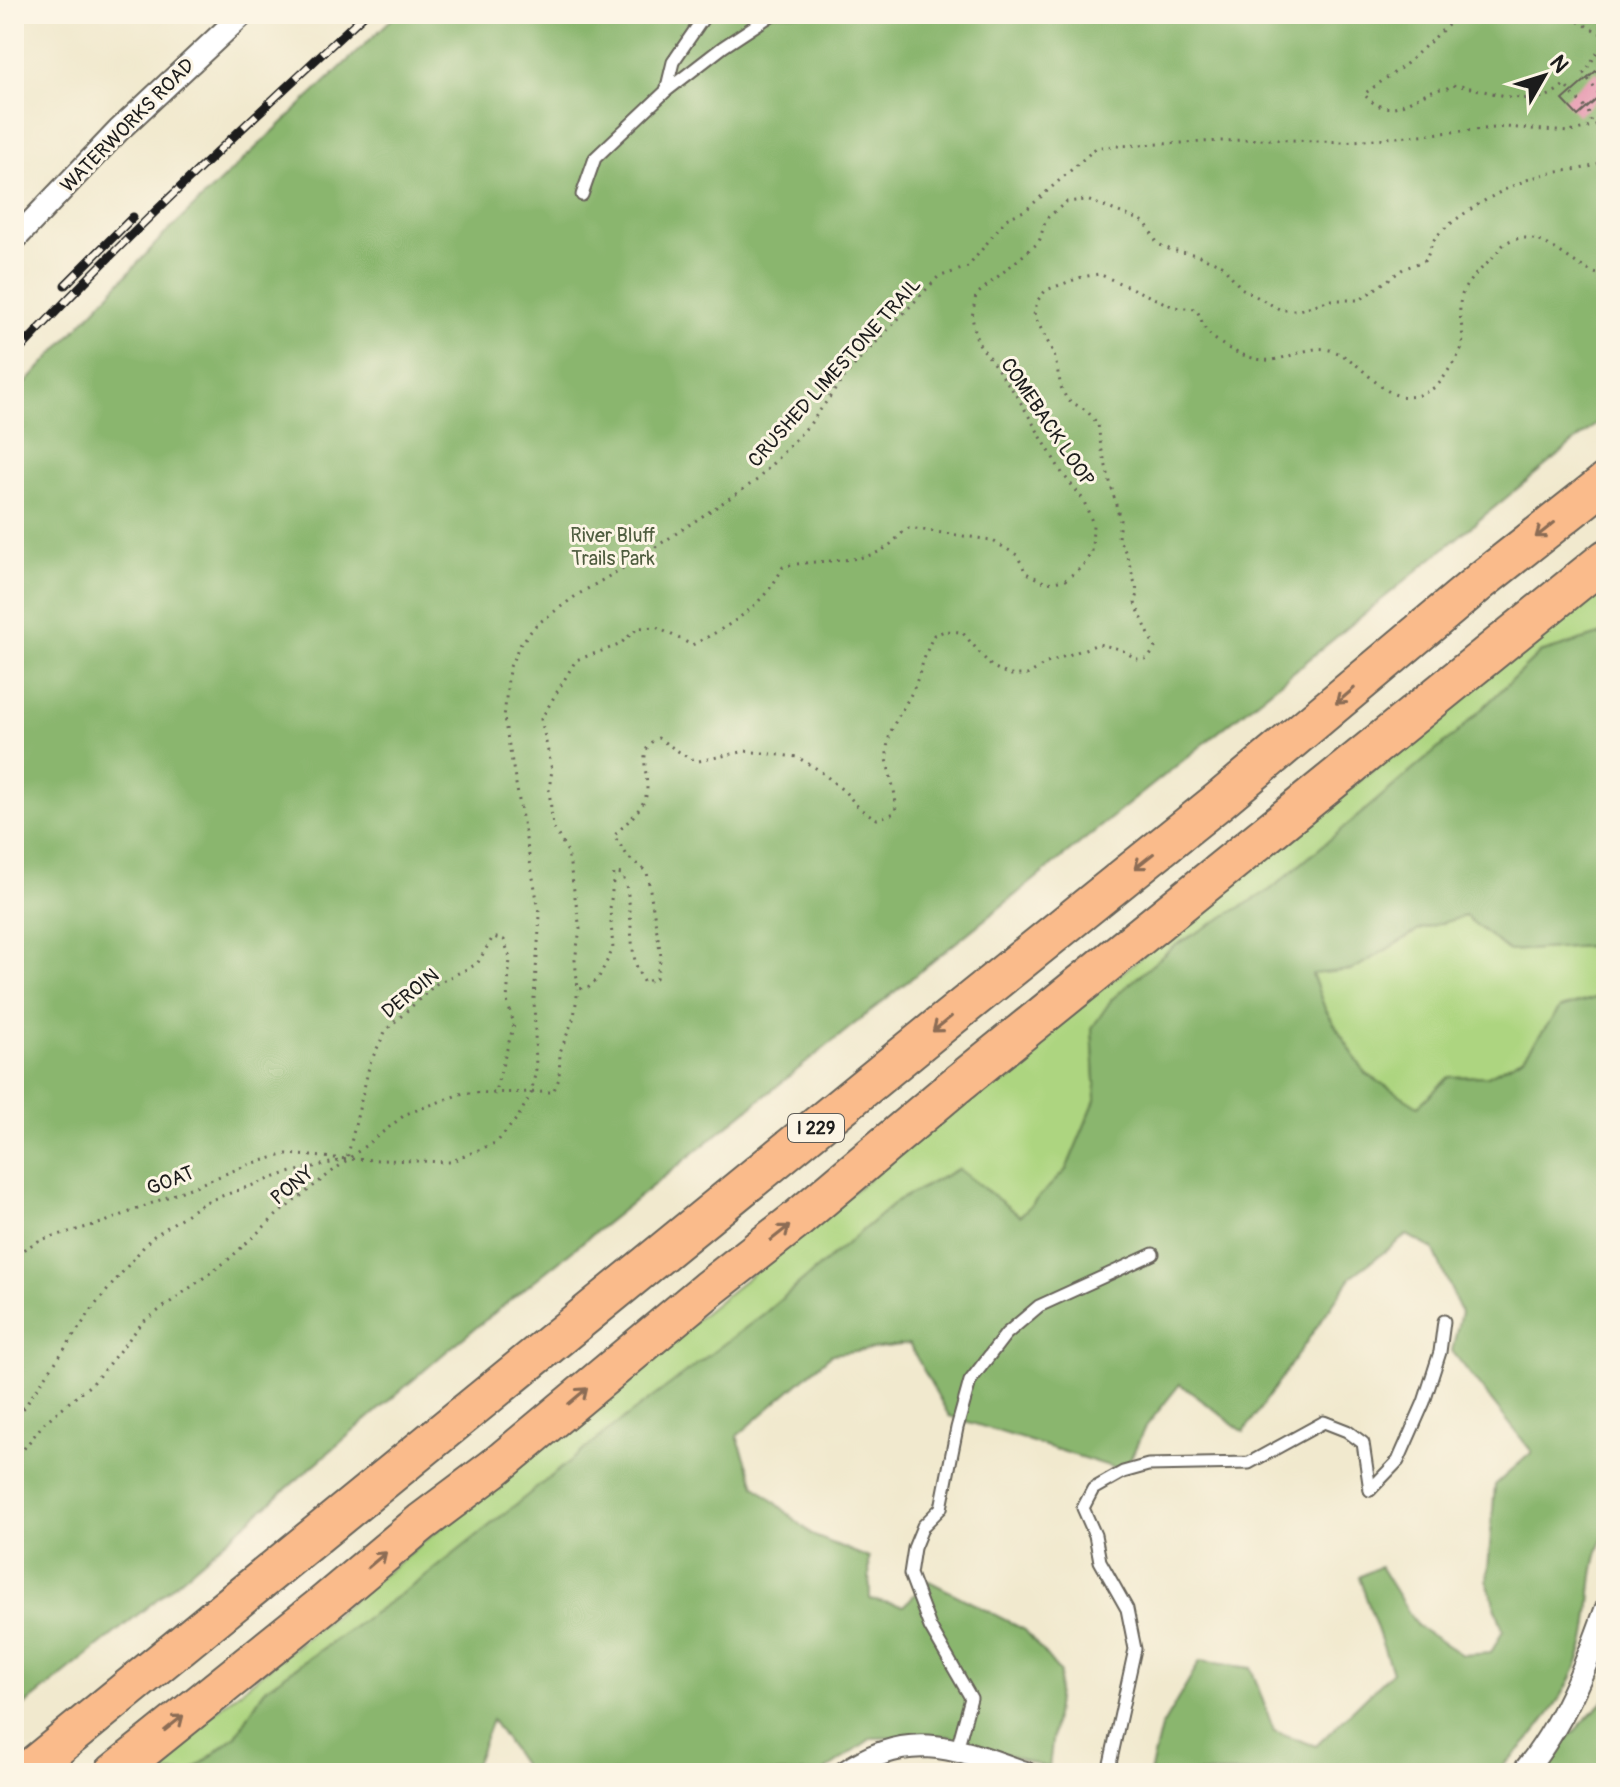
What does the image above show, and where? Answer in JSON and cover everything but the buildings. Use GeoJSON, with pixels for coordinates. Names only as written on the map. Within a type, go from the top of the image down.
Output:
{"type":"FeatureCollection","features":[{"type":"Feature","properties":{"kind":"highway","name":"I 229"},"geometry":{"type":"LineString","coordinates":[[25,1773],[1220,800],[1482,580],[1606,482]]}},
{"type":"Feature","properties":{"kind":"highway","name":"I 229"},"geometry":{"type":"LineString","coordinates":[[114,1773],[422,1522],[494,1468],[954,1087],[1606,559]]}},
{"type":"Feature","properties":{"kind":"street","name":"WATERWORKS ROAD"},"geometry":{"type":"LineString","coordinates":[[14,240],[119,130],[243,14]]}},
{"type":"Feature","properties":{"kind":"street"},"geometry":{"type":"LineString","coordinates":[[1523,1773],[1540,1753],[1587,1663],[1606,1610]]}},
{"type":"Feature","properties":{"kind":"street"},"geometry":{"type":"LineString","coordinates":[[844,1773],[863,1760],[888,1750],[917,1746],[957,1749],[1025,1773]]}},
{"type":"Feature","properties":{"kind":"lane"},"geometry":{"type":"LineString","coordinates":[[666,91],[673,62],[706,14]]}},
{"type":"Feature","properties":{"kind":"lane"},"geometry":{"type":"LineString","coordinates":[[582,195],[595,158],[666,91],[723,47],[773,14]]}},
{"type":"Feature","properties":{"kind":"lane"},"geometry":{"type":"LineString","coordinates":[[957,1749],[971,1698],[930,1627],[910,1574],[914,1548],[923,1526],[941,1508],[970,1381],[1006,1334],[1039,1306],[1153,1254]]}},
{"type":"Feature","properties":{"kind":"lane"},"geometry":{"type":"LineString","coordinates":[[1108,1773],[1135,1649],[1127,1609],[1100,1561],[1095,1535],[1083,1508],[1093,1489],[1123,1472],[1148,1465],[1249,1463],[1324,1422],[1347,1431],[1363,1443],[1370,1490],[1398,1461],[1424,1402],[1440,1352],[1444,1321]]}},
{"type":"Feature","properties":{"kind":"path"},"geometry":{"type":"LineString","coordinates":[[1460,14],[1405,65],[1364,94],[1371,103],[1388,107],[1409,103],[1451,85],[1483,89],[1507,97],[1547,96],[1564,85],[1588,111],[1593,126]]}},
{"type":"Feature","properties":{"kind":"path"},"geometry":{"type":"LineString","coordinates":[[1564,14],[1600,33],[1605,41],[1584,73],[1606,105]]}},
{"type":"Feature","properties":{"kind":"path"},"geometry":{"type":"LineString","coordinates":[[1599,14],[1606,23]]}},
{"type":"Feature","properties":{"kind":"path","name":"CRUSHED LIMESTONE TRAIL"},"geometry":{"type":"LineString","coordinates":[[14,1422],[95,1305],[151,1238],[205,1202],[284,1174],[347,1159],[450,1162],[497,1142],[518,1117],[531,1094],[536,1069],[534,997],[540,916],[504,718],[509,669],[519,646],[536,625],[577,595],[630,564],[757,480],[810,424],[848,372],[938,277],[968,267],[1006,219],[1026,210],[1097,147],[1265,139],[1343,142],[1506,127],[1570,132],[1606,122]]}},
{"type":"Feature","properties":{"kind":"path","name":"COMEBACK LOOP"},"geometry":{"type":"LineString","coordinates":[[1606,160],[1584,168],[1539,175],[1512,186],[1434,239],[1426,260],[1403,269],[1360,300],[1330,300],[1299,310],[1281,310],[1241,288],[1222,265],[1158,244],[1145,222],[1087,200],[1066,202],[1046,219],[1039,242],[976,295],[972,317],[977,341],[1017,396],[1062,473],[1083,499],[1093,524],[1092,552],[1082,567],[1065,580],[1046,583],[1026,573],[1017,555],[991,540],[909,528],[898,534],[885,549],[860,557],[802,561],[783,567],[766,595],[743,615],[692,645],[656,627],[638,628],[619,645],[576,660],[541,719],[552,770],[549,789],[553,827],[568,852],[580,929],[575,960],[578,989],[588,988],[598,979],[613,949],[610,909],[614,873],[622,874],[627,888],[634,967],[644,983],[656,978],[661,956],[647,872],[629,858],[614,836],[646,797],[645,751],[651,741],[658,738],[699,761],[746,751],[770,751],[797,757],[819,770],[860,809],[877,819],[886,818],[895,813],[897,805],[887,769],[887,749],[893,723],[913,690],[934,635],[945,631],[962,632],[991,666],[1009,675],[1027,675],[1047,663],[1098,644],[1120,649],[1137,659],[1148,659],[1155,648],[1135,603],[1138,594],[1126,553],[1118,538],[1120,520],[1098,424],[1086,410],[1067,400],[1054,354],[1034,315],[1037,301],[1046,290],[1099,274],[1174,307],[1196,309],[1206,330],[1219,342],[1244,355],[1267,361],[1308,350],[1326,349],[1351,362],[1388,393],[1407,398],[1424,394],[1440,383],[1457,357],[1462,346],[1461,297],[1472,278],[1505,243],[1524,238],[1539,242],[1563,253],[1596,275],[1606,276]]}},
{"type":"Feature","properties":{"kind":"path","name":"DEROIN"},"geometry":{"type":"LineString","coordinates":[[347,1159],[370,1063],[386,1030],[436,984],[477,964],[493,937],[504,940],[510,958],[507,1001],[514,1024],[494,1095]]}},
{"type":"Feature","properties":{"kind":"path"},"geometry":{"type":"LineString","coordinates":[[531,1094],[553,1092],[559,1079],[560,1052],[574,1017],[578,989]]}},
{"type":"Feature","properties":{"kind":"path","name":"PONY"},"geometry":{"type":"LineString","coordinates":[[14,1461],[45,1422],[94,1382],[143,1322],[228,1260],[279,1213],[406,1114],[463,1093],[531,1094]]}},
{"type":"Feature","properties":{"kind":"path","name":"GOAT"},"geometry":{"type":"LineString","coordinates":[[14,1262],[21,1251],[40,1240],[105,1222],[250,1164],[287,1154],[347,1159]]}},
{"type":"Feature","properties":{"kind":"green space","name":"River Bluff Trails Park"},"geometry":{"type":"Polygon","coordinates":[[[397,14],[1606,14],[1606,416],[1302,665],[448,1350],[166,1592],[14,1714],[14,396],[162,237],[397,14]]]}},
{"type":"Feature","properties":{"kind":"green space"},"geometry":{"type":"Polygon","coordinates":[[[1606,582],[1606,633],[1540,653],[1458,732],[1270,890],[1174,946],[1092,1028],[1096,1098],[1066,1170],[1020,1216],[958,1169],[897,1201],[765,1313],[425,1577],[265,1689],[236,1736],[190,1773],[140,1773],[1114,979],[1606,582]]]}},
{"type":"Feature","properties":{"kind":"green space"},"geometry":{"type":"Polygon","coordinates":[[[1606,633],[1606,984],[1589,946],[1509,951],[1465,916],[1421,929],[1352,970],[1312,974],[1325,1009],[1365,1073],[1418,1106],[1449,1077],[1488,1076],[1524,1057],[1560,1008],[1606,995],[1606,1532],[1596,1558],[1585,1641],[1571,1678],[1550,1714],[1523,1746],[1494,1773],[1150,1773],[1161,1728],[1200,1661],[1251,1668],[1274,1731],[1316,1746],[1392,1672],[1359,1577],[1380,1566],[1417,1626],[1462,1655],[1491,1653],[1503,1630],[1487,1582],[1495,1485],[1532,1452],[1452,1351],[1461,1312],[1433,1249],[1407,1235],[1352,1276],[1244,1432],[1180,1384],[1144,1429],[1125,1471],[949,1416],[909,1344],[832,1354],[737,1436],[755,1485],[814,1536],[869,1558],[870,1599],[903,1606],[929,1581],[1025,1630],[1060,1673],[1049,1768],[947,1736],[872,1738],[822,1773],[528,1773],[492,1720],[476,1762],[463,1773],[190,1773],[236,1736],[265,1689],[425,1577],[613,1427],[765,1313],[897,1201],[958,1169],[1020,1216],[1066,1170],[1096,1098],[1092,1028],[1112,999],[1174,946],[1270,890],[1458,732],[1540,653],[1606,633]]]}},
{"type":"Feature","properties":{"kind":"green space"},"geometry":{"type":"Polygon","coordinates":[[[1465,916],[1509,951],[1589,946],[1606,984],[1606,995],[1560,1008],[1525,1057],[1488,1076],[1449,1077],[1418,1107],[1365,1073],[1325,1009],[1312,973],[1352,970],[1421,929],[1465,916]]]}},
{"type":"Feature","properties":{"kind":"green space"},"geometry":{"type":"Polygon","coordinates":[[[1606,1699],[1606,1773],[1538,1773],[1538,1768],[1606,1699]]]}},
{"type":"Feature","properties":{"kind":"green space"},"geometry":{"type":"Polygon","coordinates":[[[906,1764],[970,1767],[987,1773],[875,1773],[906,1764]]]}},
{"type":"Feature","properties":{"kind":"railway"},"geometry":{"type":"LineString","coordinates":[[14,356],[142,224],[365,14]]}},
{"type":"Feature","properties":{"kind":"railway"},"geometry":{"type":"LineString","coordinates":[[65,285],[133,217]]}}]}
